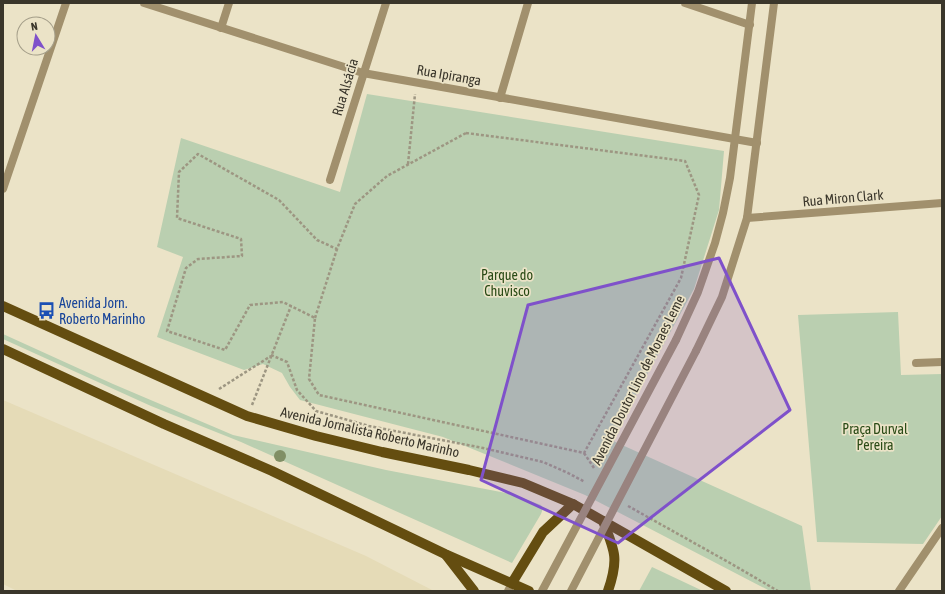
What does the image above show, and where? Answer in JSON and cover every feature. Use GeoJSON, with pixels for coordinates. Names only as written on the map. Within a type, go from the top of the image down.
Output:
{"type":"FeatureCollection","features":[{"type":"Feature","properties":{"kind":"main road","name":"Avenida Jornalista Roberto Marinho"},"geometry":{"type":"LineString","coordinates":[[3,306],[247,416],[316,436],[523,483],[573,504],[726,591]]}},
{"type":"Feature","properties":{"kind":"main road"},"geometry":{"type":"LineString","coordinates":[[3,349],[164,424],[272,471],[510,587],[529,591]]}},
{"type":"Feature","properties":{"kind":"main road"},"geometry":{"type":"LineString","coordinates":[[510,587],[543,532],[573,504]]}},
{"type":"Feature","properties":{"kind":"main road"},"geometry":{"type":"LineString","coordinates":[[603,521],[613,548],[615,565],[608,591]]}},
{"type":"Feature","properties":{"kind":"main road"},"geometry":{"type":"LineString","coordinates":[[445,554],[474,591]]}},
{"type":"Feature","properties":{"kind":"street"},"geometry":{"type":"LineString","coordinates":[[3,189],[66,3]]}},
{"type":"Feature","properties":{"kind":"street","name":"Rua Ipiranga"},"geometry":{"type":"LineString","coordinates":[[144,3],[363,73],[757,143]]}},
{"type":"Feature","properties":{"kind":"street"},"geometry":{"type":"LineString","coordinates":[[221,28],[229,3]]}},
{"type":"Feature","properties":{"kind":"street","name":"Rua Alsácia"},"geometry":{"type":"LineString","coordinates":[[330,180],[386,3]]}},
{"type":"Feature","properties":{"kind":"street"},"geometry":{"type":"LineString","coordinates":[[500,98],[528,3]]}},
{"type":"Feature","properties":{"kind":"street"},"geometry":{"type":"LineString","coordinates":[[685,3],[750,25]]}},
{"type":"Feature","properties":{"kind":"street","name":"Avenida Doutor Lino de Moraes Leme"},"geometry":{"type":"LineString","coordinates":[[542,591],[676,340],[698,292],[715,243],[730,178],[752,3]]}},
{"type":"Feature","properties":{"kind":"street"},"geometry":{"type":"LineString","coordinates":[[571,591],[696,351],[722,297],[747,218],[774,3]]}},
{"type":"Feature","properties":{"kind":"street","name":"Rua Miron Clark"},"geometry":{"type":"LineString","coordinates":[[747,218],[942,203]]}},
{"type":"Feature","properties":{"kind":"street"},"geometry":{"type":"LineString","coordinates":[[916,363],[942,362]]}},
{"type":"Feature","properties":{"kind":"street"},"geometry":{"type":"LineString","coordinates":[[900,591],[942,528]]}},
{"type":"Feature","properties":{"kind":"path"},"geometry":{"type":"LineString","coordinates":[[408,165],[417,83]]}},
{"type":"Feature","properties":{"kind":"path"},"geometry":{"type":"LineString","coordinates":[[466,133],[685,161],[699,195],[681,278],[584,453],[319,395],[309,379],[315,318],[337,249],[355,204],[387,176],[408,165],[466,133]]}},
{"type":"Feature","properties":{"kind":"path"},"geometry":{"type":"LineString","coordinates":[[315,318],[283,302],[250,305],[225,350],[166,331],[186,268],[198,259],[242,256],[241,239],[177,218],[179,172],[198,154],[279,200],[317,240],[337,249]]}},
{"type":"Feature","properties":{"kind":"path"},"geometry":{"type":"LineString","coordinates":[[247,416],[290,306]]}},
{"type":"Feature","properties":{"kind":"path"},"geometry":{"type":"LineString","coordinates":[[205,398],[271,355]]}},
{"type":"Feature","properties":{"kind":"path"},"geometry":{"type":"LineString","coordinates":[[271,355],[287,362],[297,390],[316,411],[369,426]]}},
{"type":"Feature","properties":{"kind":"highlighted area"},"geometry":{"type":"Polygon","coordinates":[[[719,258],[790,410],[618,543],[481,480],[528,305],[719,258]]]}},
{"type":"Feature","properties":{"kind":"shaded area"},"geometry":{"type":"Polygon","coordinates":[[[3,400],[366,556],[434,591],[17,591],[3,584],[3,400]]]}},
{"type":"Feature","properties":{"kind":"green space","name":"Parque do Chuvisco"},"geometry":{"type":"Polygon","coordinates":[[[367,94],[724,151],[719,210],[694,289],[611,440],[802,526],[811,591],[770,591],[585,495],[443,437],[300,400],[282,373],[263,364],[244,370],[157,337],[183,257],[157,247],[181,138],[340,192],[367,94]]]}},
{"type":"Feature","properties":{"kind":"green space","name":"Praça Durval Pereira"},"geometry":{"type":"Polygon","coordinates":[[[898,312],[901,375],[942,374],[942,516],[923,544],[817,542],[798,315],[898,312]]]}},
{"type":"Feature","properties":{"kind":"green space"},"geometry":{"type":"Polygon","coordinates":[[[3,334],[113,384],[233,435],[386,470],[511,494],[541,505],[543,508],[541,514],[512,563],[241,442],[151,406],[3,339],[3,334]]]}},
{"type":"Feature","properties":{"kind":"green space"},"geometry":{"type":"Polygon","coordinates":[[[652,567],[703,591],[639,591],[652,567]]]}},
{"type":"Feature","properties":{"kind":"place","name":"Avenida Jorn. Roberto Marinho"},"geometry":{"type":"Point","coordinates":[46,311]}}]}
